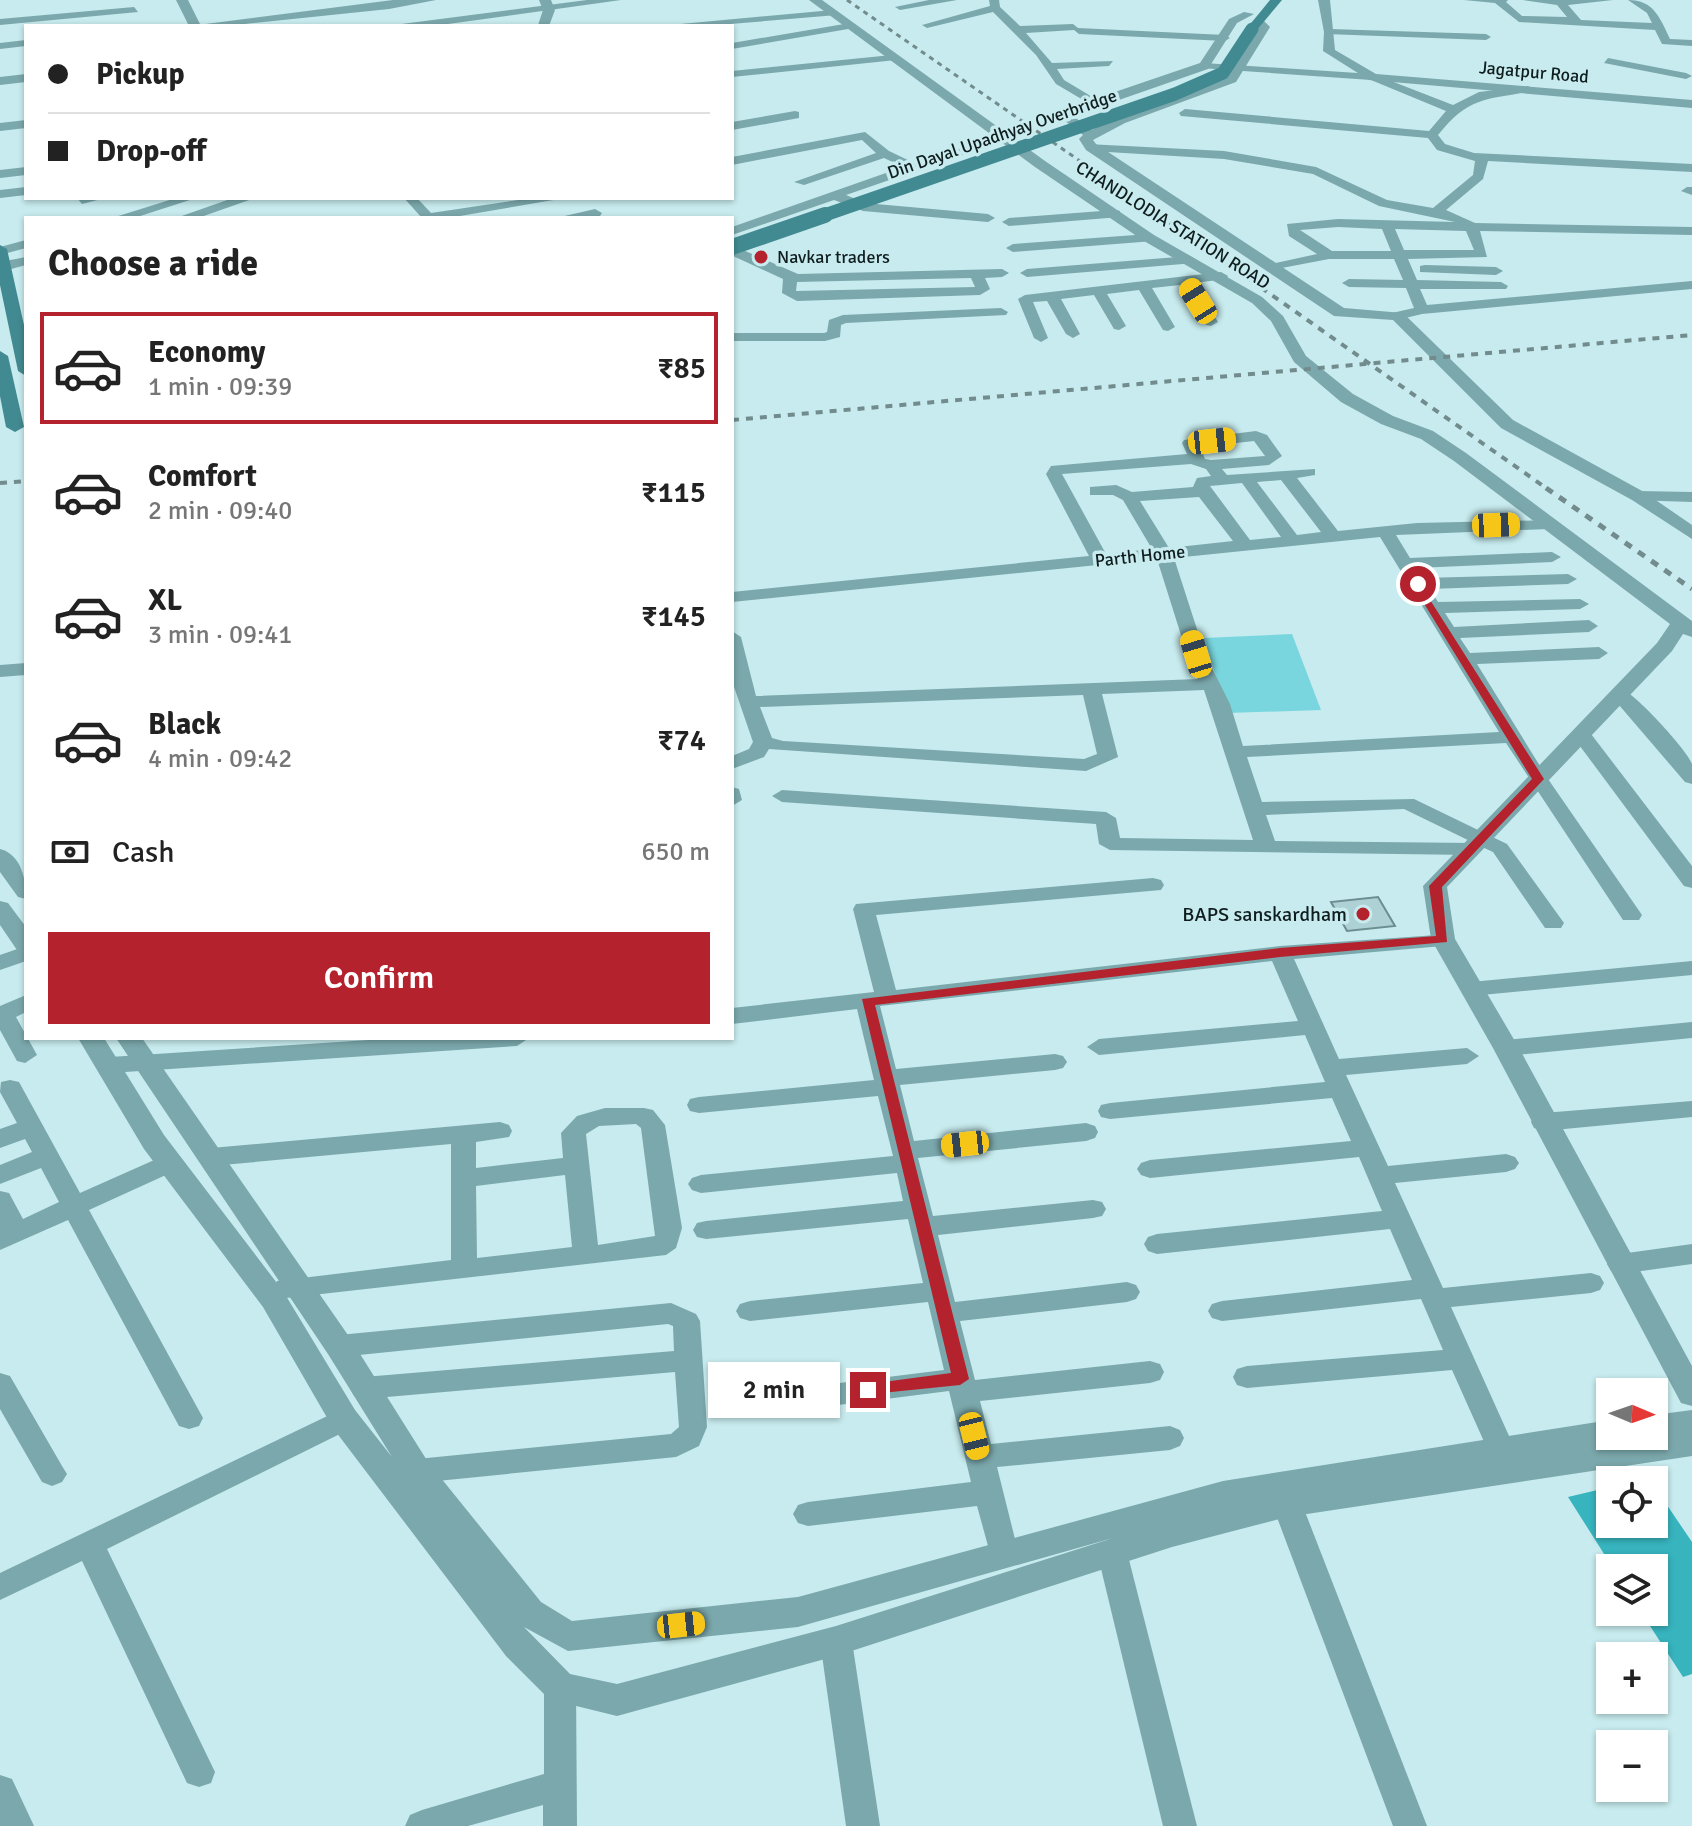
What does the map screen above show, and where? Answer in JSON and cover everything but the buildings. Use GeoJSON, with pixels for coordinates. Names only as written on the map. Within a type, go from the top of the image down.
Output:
{"type":"FeatureCollection","features":[{"type":"Feature","properties":{"kind":"main road"},"geometry":{"type":"LineString","coordinates":[[1250,22],[1260,0]]}},
{"type":"Feature","properties":{"kind":"main road"},"geometry":{"type":"LineString","coordinates":[[1250,22],[1276,0]]}},
{"type":"Feature","properties":{"kind":"main road","name":"Din Dayal Upadhyay Overbridge"},"geometry":{"type":"LineString","coordinates":[[734,250],[1175,94],[1223,73],[1250,22]]}},
{"type":"Feature","properties":{"kind":"main road"},"geometry":{"type":"LineString","coordinates":[[1,259],[23,343]]}},
{"type":"Feature","properties":{"kind":"main road"},"geometry":{"type":"LineString","coordinates":[[0,356],[13,421]]}},
{"type":"Feature","properties":{"kind":"street"},"geometry":{"type":"LineString","coordinates":[[182,0],[194,24]]}},
{"type":"Feature","properties":{"kind":"street"},"geometry":{"type":"LineString","coordinates":[[342,0],[350,10]]}},
{"type":"Feature","properties":{"kind":"street"},"geometry":{"type":"LineString","coordinates":[[209,24],[431,0]]}},
{"type":"Feature","properties":{"kind":"street"},"geometry":{"type":"LineString","coordinates":[[411,14],[539,0]]}},
{"type":"Feature","properties":{"kind":"street"},"geometry":{"type":"LineString","coordinates":[[406,24],[547,5],[616,0]]}},
{"type":"Feature","properties":{"kind":"street","name":"CHANDLODIA STATION ROAD"},"geometry":{"type":"LineString","coordinates":[[815,0],[1001,137],[1149,238],[1221,276],[1257,300],[1277,319],[1300,359],[1347,398],[1387,420],[1427,435],[1686,627]]}},
{"type":"Feature","properties":{"kind":"street"},"geometry":{"type":"LineString","coordinates":[[900,7],[952,0]]}},
{"type":"Feature","properties":{"kind":"street"},"geometry":{"type":"LineString","coordinates":[[1324,0],[1330,32],[1329,51],[1373,77],[1452,109]]}},
{"type":"Feature","properties":{"kind":"street"},"geometry":{"type":"LineString","coordinates":[[1469,0],[1501,1],[1519,19],[1659,27]]}},
{"type":"Feature","properties":{"kind":"street"},"geometry":{"type":"LineString","coordinates":[[1528,0],[1608,0]]}},
{"type":"Feature","properties":{"kind":"street"},"geometry":{"type":"LineString","coordinates":[[1633,0],[1651,11],[1659,27],[1652,54]]}},
{"type":"Feature","properties":{"kind":"street"},"geometry":{"type":"LineString","coordinates":[[1560,2],[1576,20]]}},
{"type":"Feature","properties":{"kind":"street"},"geometry":{"type":"LineString","coordinates":[[376,18],[393,3]]}},
{"type":"Feature","properties":{"kind":"street"},"geometry":{"type":"LineString","coordinates":[[0,22],[132,5],[139,24]]}},
{"type":"Feature","properties":{"kind":"street"},"geometry":{"type":"LineString","coordinates":[[997,8],[1014,30],[1047,62],[1060,82],[1095,103]]}},
{"type":"Feature","properties":{"kind":"street"},"geometry":{"type":"LineString","coordinates":[[927,25],[997,8],[1016,15]]}},
{"type":"Feature","properties":{"kind":"street"},"geometry":{"type":"LineString","coordinates":[[690,24],[833,13]]}},
{"type":"Feature","properties":{"kind":"street"},"geometry":{"type":"LineString","coordinates":[[1092,141],[1120,120],[1232,79],[1264,27],[1233,21],[1225,38],[1204,66]]}},
{"type":"Feature","properties":{"kind":"street"},"geometry":{"type":"LineString","coordinates":[[734,46],[850,26]]}},
{"type":"Feature","properties":{"kind":"street"},"geometry":{"type":"LineString","coordinates":[[1014,30],[1076,29],[1225,38]]}},
{"type":"Feature","properties":{"kind":"street"},"geometry":{"type":"LineString","coordinates":[[1330,32],[1486,37]]}},
{"type":"Feature","properties":{"kind":"street"},"geometry":{"type":"LineString","coordinates":[[0,46],[24,43]]}},
{"type":"Feature","properties":{"kind":"street"},"geometry":{"type":"LineString","coordinates":[[1608,61],[1692,43]]}},
{"type":"Feature","properties":{"kind":"street"},"geometry":{"type":"LineString","coordinates":[[1652,54],[1690,75]]}},
{"type":"Feature","properties":{"kind":"street"},"geometry":{"type":"LineString","coordinates":[[734,74],[892,58]]}},
{"type":"Feature","properties":{"kind":"street"},"geometry":{"type":"LineString","coordinates":[[1047,62],[1105,59]]}},
{"type":"Feature","properties":{"kind":"street"},"geometry":{"type":"LineString","coordinates":[[1373,77],[1244,63],[1204,66],[1095,103],[1066,117],[1092,141],[1340,313],[1397,316],[1422,310],[1692,285]]}},
{"type":"Feature","properties":{"kind":"street","name":"Jagatpur Road"},"geometry":{"type":"LineString","coordinates":[[1373,77],[1692,104]]}},
{"type":"Feature","properties":{"kind":"street"},"geometry":{"type":"LineString","coordinates":[[0,81],[24,78]]}},
{"type":"Feature","properties":{"kind":"street"},"geometry":{"type":"LineString","coordinates":[[1432,135],[1452,109],[1472,95],[1528,89]]}},
{"type":"Feature","properties":{"kind":"street"},"geometry":{"type":"LineString","coordinates":[[1185,113],[1432,135],[1441,147],[1482,158],[1692,168]]}},
{"type":"Feature","properties":{"kind":"street"},"geometry":{"type":"LineString","coordinates":[[734,126],[795,115]]}},
{"type":"Feature","properties":{"kind":"street"},"geometry":{"type":"LineString","coordinates":[[0,127],[24,124]]}},
{"type":"Feature","properties":{"kind":"street"},"geometry":{"type":"LineString","coordinates":[[734,161],[865,136],[885,154],[910,166]]}},
{"type":"Feature","properties":{"kind":"street"},"geometry":{"type":"LineString","coordinates":[[734,230],[910,166],[1001,137]]}},
{"type":"Feature","properties":{"kind":"street"},"geometry":{"type":"LineString","coordinates":[[1092,141],[1267,161],[1316,171],[1384,203],[1436,212],[1474,232],[1482,254],[1496,271],[1506,303]]}},
{"type":"Feature","properties":{"kind":"street"},"geometry":{"type":"LineString","coordinates":[[734,250],[1020,150]]}},
{"type":"Feature","properties":{"kind":"street"},"geometry":{"type":"LineString","coordinates":[[800,182],[885,154]]}},
{"type":"Feature","properties":{"kind":"street"},"geometry":{"type":"LineString","coordinates":[[1436,212],[1479,176],[1482,158]]}},
{"type":"Feature","properties":{"kind":"street"},"geometry":{"type":"LineString","coordinates":[[0,174],[24,171]]}},
{"type":"Feature","properties":{"kind":"street"},"geometry":{"type":"LineString","coordinates":[[0,194],[24,191]]}},
{"type":"Feature","properties":{"kind":"street"},"geometry":{"type":"LineString","coordinates":[[831,194],[863,207],[988,218]]}},
{"type":"Feature","properties":{"kind":"street"},"geometry":{"type":"LineString","coordinates":[[126,216],[183,200]]}},
{"type":"Feature","properties":{"kind":"street"},"geometry":{"type":"LineString","coordinates":[[195,216],[242,200]]}},
{"type":"Feature","properties":{"kind":"street"},"geometry":{"type":"LineString","coordinates":[[412,200],[427,216]]}},
{"type":"Feature","properties":{"kind":"street"},"geometry":{"type":"LineString","coordinates":[[442,216],[546,200]]}},
{"type":"Feature","properties":{"kind":"street"},"geometry":{"type":"LineString","coordinates":[[1009,222],[1115,214]]}},
{"type":"Feature","properties":{"kind":"street"},"geometry":{"type":"LineString","coordinates":[[1329,255],[1294,233],[1292,227],[1338,223],[1390,231]]}},
{"type":"Feature","properties":{"kind":"street"},"geometry":{"type":"LineString","coordinates":[[1390,231],[1422,310]]}},
{"type":"Feature","properties":{"kind":"street"},"geometry":{"type":"LineString","coordinates":[[1332,237],[1390,231],[1692,231]]}},
{"type":"Feature","properties":{"kind":"street"},"geometry":{"type":"LineString","coordinates":[[1149,238],[1023,266],[1190,260]]}},
{"type":"Feature","properties":{"kind":"street"},"geometry":{"type":"LineString","coordinates":[[1,259],[24,245]]}},
{"type":"Feature","properties":{"kind":"street"},"geometry":{"type":"LineString","coordinates":[[734,250],[790,277],[789,293],[797,297],[980,291],[983,289],[976,274],[1002,273]]}},
{"type":"Feature","properties":{"kind":"street"},"geometry":{"type":"LineString","coordinates":[[1343,268],[1482,254]]}},
{"type":"Feature","properties":{"kind":"street"},"geometry":{"type":"LineString","coordinates":[[1271,268],[1329,255],[1496,271]]}},
{"type":"Feature","properties":{"kind":"street"},"geometry":{"type":"LineString","coordinates":[[1,259],[24,261]]}},
{"type":"Feature","properties":{"kind":"street"},"geometry":{"type":"LineString","coordinates":[[1041,338],[1025,299],[1221,276]]}},
{"type":"Feature","properties":{"kind":"street"},"geometry":{"type":"LineString","coordinates":[[1185,281],[1211,322]]}},
{"type":"Feature","properties":{"kind":"street"},"geometry":{"type":"LineString","coordinates":[[1349,283],[1501,286]]}},
{"type":"Feature","properties":{"kind":"street"},"geometry":{"type":"LineString","coordinates":[[1144,286],[1168,327]]}},
{"type":"Feature","properties":{"kind":"street"},"geometry":{"type":"LineString","coordinates":[[1099,292],[1119,326]]}},
{"type":"Feature","properties":{"kind":"street"},"geometry":{"type":"LineString","coordinates":[[1052,296],[1073,334]]}},
{"type":"Feature","properties":{"kind":"street"},"geometry":{"type":"LineString","coordinates":[[734,337],[825,337],[835,334],[834,323],[843,319],[1001,312]]}},
{"type":"Feature","properties":{"kind":"street"},"geometry":{"type":"LineString","coordinates":[[1397,316],[1507,424],[1638,496],[1692,533]]}},
{"type":"Feature","properties":{"kind":"street"},"geometry":{"type":"LineString","coordinates":[[1100,560],[1054,474],[1057,469],[1191,459]]}},
{"type":"Feature","properties":{"kind":"street"},"geometry":{"type":"LineString","coordinates":[[1211,465],[1222,480]]}},
{"type":"Feature","properties":{"kind":"street"},"geometry":{"type":"LineString","coordinates":[[1245,545],[1199,484],[1309,472]]}},
{"type":"Feature","properties":{"kind":"street"},"geometry":{"type":"LineString","coordinates":[[1285,474],[1333,536]]}},
{"type":"Feature","properties":{"kind":"street"},"geometry":{"type":"LineString","coordinates":[[1246,478],[1292,540]]}},
{"type":"Feature","properties":{"kind":"street"},"geometry":{"type":"LineString","coordinates":[[1129,497],[1203,489]]}},
{"type":"Feature","properties":{"kind":"street"},"geometry":{"type":"LineString","coordinates":[[1096,491],[1116,490],[1129,497],[1164,554],[1196,654],[1235,752],[1266,847]]}},
{"type":"Feature","properties":{"kind":"street"},"geometry":{"type":"LineString","coordinates":[[1638,496],[1692,497]]}},
{"type":"Feature","properties":{"kind":"street","name":"Parth Home"},"geometry":{"type":"LineString","coordinates":[[734,597],[1385,531],[1548,524]]}},
{"type":"Feature","properties":{"kind":"street"},"geometry":{"type":"LineString","coordinates":[[1385,531],[1538,779],[1631,915]]}},
{"type":"Feature","properties":{"kind":"street"},"geometry":{"type":"LineString","coordinates":[[1405,563],[1552,557]]}},
{"type":"Feature","properties":{"kind":"street"},"geometry":{"type":"LineString","coordinates":[[1418,584],[1568,579]]}},
{"type":"Feature","properties":{"kind":"street"},"geometry":{"type":"LineString","coordinates":[[1432,608],[1580,604]]}},
{"type":"Feature","properties":{"kind":"street"},"geometry":{"type":"LineString","coordinates":[[1448,633],[1589,626]]}},
{"type":"Feature","properties":{"kind":"street"},"geometry":{"type":"LineString","coordinates":[[1686,627],[1435,886],[1443,939],[1506,1048],[1543,1122],[1692,1394]]}},
{"type":"Feature","properties":{"kind":"street"},"geometry":{"type":"LineString","coordinates":[[1464,659],[1599,653]]}},
{"type":"Feature","properties":{"kind":"street"},"geometry":{"type":"LineString","coordinates":[[734,762],[757,753],[763,742],[735,664]]}},
{"type":"Feature","properties":{"kind":"street"},"geometry":{"type":"LineString","coordinates":[[0,671],[24,669]]}},
{"type":"Feature","properties":{"kind":"street"},"geometry":{"type":"LineString","coordinates":[[749,702],[1210,684]]}},
{"type":"Feature","properties":{"kind":"street"},"geometry":{"type":"LineString","coordinates":[[763,742],[783,747],[1086,765],[1108,757],[1091,689]]}},
{"type":"Feature","properties":{"kind":"street"},"geometry":{"type":"LineString","coordinates":[[1620,694],[1692,778]]}},
{"type":"Feature","properties":{"kind":"street"},"geometry":{"type":"LineString","coordinates":[[1581,734],[1692,881]]}},
{"type":"Feature","properties":{"kind":"street"},"geometry":{"type":"LineString","coordinates":[[1235,752],[1512,737]]}},
{"type":"Feature","properties":{"kind":"street"},"geometry":{"type":"LineString","coordinates":[[782,796],[1106,818],[1110,844],[1266,847],[1477,843]]}},
{"type":"Feature","properties":{"kind":"street"},"geometry":{"type":"LineString","coordinates":[[1254,809],[1407,803],[1477,843],[1508,855],[1553,923]]}},
{"type":"Feature","properties":{"kind":"street"},"geometry":{"type":"LineString","coordinates":[[0,856],[24,889]]}},
{"type":"Feature","properties":{"kind":"street"},"geometry":{"type":"LineString","coordinates":[[1004,1555],[887,1082],[864,909],[1153,885]]}},
{"type":"Feature","properties":{"kind":"street"},"geometry":{"type":"LineString","coordinates":[[0,908],[24,942]]}},
{"type":"Feature","properties":{"kind":"street"},"geometry":{"type":"LineString","coordinates":[[734,1013],[877,1001],[1280,953],[1443,939]]}},
{"type":"Feature","properties":{"kind":"street"},"geometry":{"type":"LineString","coordinates":[[1280,953],[1500,1447]]}},
{"type":"Feature","properties":{"kind":"street"},"geometry":{"type":"LineString","coordinates":[[0,963],[24,954]]}},
{"type":"Feature","properties":{"kind":"street"},"geometry":{"type":"LineString","coordinates":[[1471,989],[1692,968]]}},
{"type":"Feature","properties":{"kind":"street"},"geometry":{"type":"LineString","coordinates":[[24,1003],[3,1014],[25,1055]]}},
{"type":"Feature","properties":{"kind":"street"},"geometry":{"type":"LineString","coordinates":[[1099,1047],[1313,1027]]}},
{"type":"Feature","properties":{"kind":"street"},"geometry":{"type":"LineString","coordinates":[[1506,1048],[1692,1030]]}},
{"type":"Feature","properties":{"kind":"street"},"geometry":{"type":"LineString","coordinates":[[92,1040],[170,1163],[339,1346],[417,1471],[529,1612],[568,1636],[798,1612],[1223,1494],[1596,1434]]}},
{"type":"Feature","properties":{"kind":"street"},"geometry":{"type":"LineString","coordinates":[[110,1065],[138,1050],[454,1040]]}},
{"type":"Feature","properties":{"kind":"street"},"geometry":{"type":"LineString","coordinates":[[138,1050],[211,1157],[283,1288],[344,1419],[518,1645],[560,1687],[617,1700],[836,1641],[1172,1533],[1287,1504],[1692,1443]]}},
{"type":"Feature","properties":{"kind":"street"},"geometry":{"type":"LineString","coordinates":[[1110,1111],[1336,1079],[1467,1056]]}},
{"type":"Feature","properties":{"kind":"street"},"geometry":{"type":"LineString","coordinates":[[699,1105],[1055,1062]]}},
{"type":"Feature","properties":{"kind":"street"},"geometry":{"type":"LineString","coordinates":[[10,1088],[189,1418]]}},
{"type":"Feature","properties":{"kind":"street"},"geometry":{"type":"LineString","coordinates":[[1543,1122],[1692,1109]]}},
{"type":"Feature","properties":{"kind":"street"},"geometry":{"type":"LineString","coordinates":[[283,1288],[657,1248],[667,1241],[669,1228],[653,1125],[644,1116],[628,1114],[581,1123],[573,1133],[586,1255]]}},
{"type":"Feature","properties":{"kind":"street"},"geometry":{"type":"LineString","coordinates":[[0,1139],[31,1127]]}},
{"type":"Feature","properties":{"kind":"street"},"geometry":{"type":"LineString","coordinates":[[211,1157],[500,1131]]}},
{"type":"Feature","properties":{"kind":"street"},"geometry":{"type":"LineString","coordinates":[[701,1184],[1086,1132]]}},
{"type":"Feature","properties":{"kind":"street"},"geometry":{"type":"LineString","coordinates":[[463,1135],[464,1268]]}},
{"type":"Feature","properties":{"kind":"street"},"geometry":{"type":"LineString","coordinates":[[1150,1169],[1366,1148]]}},
{"type":"Feature","properties":{"kind":"street"},"geometry":{"type":"LineString","coordinates":[[0,1175],[46,1156]]}},
{"type":"Feature","properties":{"kind":"street"},"geometry":{"type":"LineString","coordinates":[[0,1200],[9,1236],[170,1163]]}},
{"type":"Feature","properties":{"kind":"street"},"geometry":{"type":"LineString","coordinates":[[1379,1176],[1506,1163]]}},
{"type":"Feature","properties":{"kind":"street"},"geometry":{"type":"LineString","coordinates":[[463,1179],[576,1165]]}},
{"type":"Feature","properties":{"kind":"street"},"geometry":{"type":"LineString","coordinates":[[706,1230],[1093,1209]]}},
{"type":"Feature","properties":{"kind":"street"},"geometry":{"type":"LineString","coordinates":[[1157,1244],[1398,1219]]}},
{"type":"Feature","properties":{"kind":"street"},"geometry":{"type":"LineString","coordinates":[[1620,1264],[1692,1254]]}},
{"type":"Feature","properties":{"kind":"street"},"geometry":{"type":"LineString","coordinates":[[1222,1311],[1591,1283]]}},
{"type":"Feature","properties":{"kind":"street"},"geometry":{"type":"LineString","coordinates":[[750,1311],[1127,1292]]}},
{"type":"Feature","properties":{"kind":"street"},"geometry":{"type":"LineString","coordinates":[[339,1346],[671,1313],[686,1321],[693,1427],[689,1438],[676,1445],[417,1471]]}},
{"type":"Feature","properties":{"kind":"street"},"geometry":{"type":"LineString","coordinates":[[1247,1377],[1461,1359]]}},
{"type":"Feature","properties":{"kind":"street"},"geometry":{"type":"LineString","coordinates":[[364,1388],[689,1360]]}},
{"type":"Feature","properties":{"kind":"street"},"geometry":{"type":"LineString","coordinates":[[775,1402],[1150,1372]]}},
{"type":"Feature","properties":{"kind":"street"},"geometry":{"type":"LineString","coordinates":[[0,1384],[52,1474]]}},
{"type":"Feature","properties":{"kind":"street"},"geometry":{"type":"LineString","coordinates":[[0,1587],[344,1419]]}},
{"type":"Feature","properties":{"kind":"street"},"geometry":{"type":"LineString","coordinates":[[1668,1425],[1692,1422]]}},
{"type":"Feature","properties":{"kind":"street"},"geometry":{"type":"LineString","coordinates":[[980,1457],[1170,1438]]}},
{"type":"Feature","properties":{"kind":"street"},"geometry":{"type":"LineString","coordinates":[[808,1514],[989,1492]]}},
{"type":"Feature","properties":{"kind":"street"},"geometry":{"type":"LineString","coordinates":[[1287,1504],[1410,1826]]}},
{"type":"Feature","properties":{"kind":"street"},"geometry":{"type":"LineString","coordinates":[[90,1545],[199,1772]]}},
{"type":"Feature","properties":{"kind":"street"},"geometry":{"type":"LineString","coordinates":[[1112,1552],[1180,1826]]}},
{"type":"Feature","properties":{"kind":"street"},"geometry":{"type":"LineString","coordinates":[[836,1641],[863,1826]]}},
{"type":"Feature","properties":{"kind":"street"},"geometry":{"type":"LineString","coordinates":[[560,1687],[560,1826]]}},
{"type":"Feature","properties":{"kind":"street"},"geometry":{"type":"LineString","coordinates":[[422,1826],[499,1800],[561,1785]]}},
{"type":"Feature","properties":{"kind":"street"},"geometry":{"type":"LineString","coordinates":[[0,1790],[17,1826]]}},
{"type":"Feature","properties":{"kind":"shaded area"},"geometry":{"type":"Polygon","coordinates":[[[1292,634],[1321,710],[1227,713],[1204,638],[1292,634]]]}},
{"type":"Feature","properties":{"kind":"shaded area"},"geometry":{"type":"Polygon","coordinates":[[[1596,1490],[1596,1538],[1668,1538],[1668,1507],[1692,1542],[1692,1674],[1683,1677],[1668,1654],[1668,1642],[1660,1642],[1650,1626],[1668,1626],[1668,1554],[1604,1554],[1568,1497],[1596,1490]]]}},
{"type":"Feature","properties":{"kind":"railway"},"geometry":{"type":"LineString","coordinates":[[847,0],[1161,217]]}},
{"type":"Feature","properties":{"kind":"railway"},"geometry":{"type":"LineString","coordinates":[[1158,215],[1369,364]]}},
{"type":"Feature","properties":{"kind":"railway"},"geometry":{"type":"LineString","coordinates":[[1369,364],[1692,335]]}},
{"type":"Feature","properties":{"kind":"railway"},"geometry":{"type":"LineString","coordinates":[[734,420],[1369,364]]}},
{"type":"Feature","properties":{"kind":"railway"},"geometry":{"type":"LineString","coordinates":[[1369,364],[1549,490]]}},
{"type":"Feature","properties":{"kind":"railway"},"geometry":{"type":"LineString","coordinates":[[0,483],[24,481]]}},
{"type":"Feature","properties":{"kind":"railway"},"geometry":{"type":"LineString","coordinates":[[1546,488],[1692,589]]}},
{"type":"Feature","properties":{"kind":"place","name":"Navkar traders"},"geometry":{"type":"Point","coordinates":[761,257]}},
{"type":"Feature","properties":{"kind":"place","name":"BAPS sanskardham"},"geometry":{"type":"Point","coordinates":[1363,914]}},
{"type":"Feature","properties":{"kind":"route"},"geometry":{"type":"LineString","coordinates":[[868,1390],[960,1379],[867,1002],[1280,953],[1443,939],[1435,886],[1538,779],[1418,584]]}}]}
